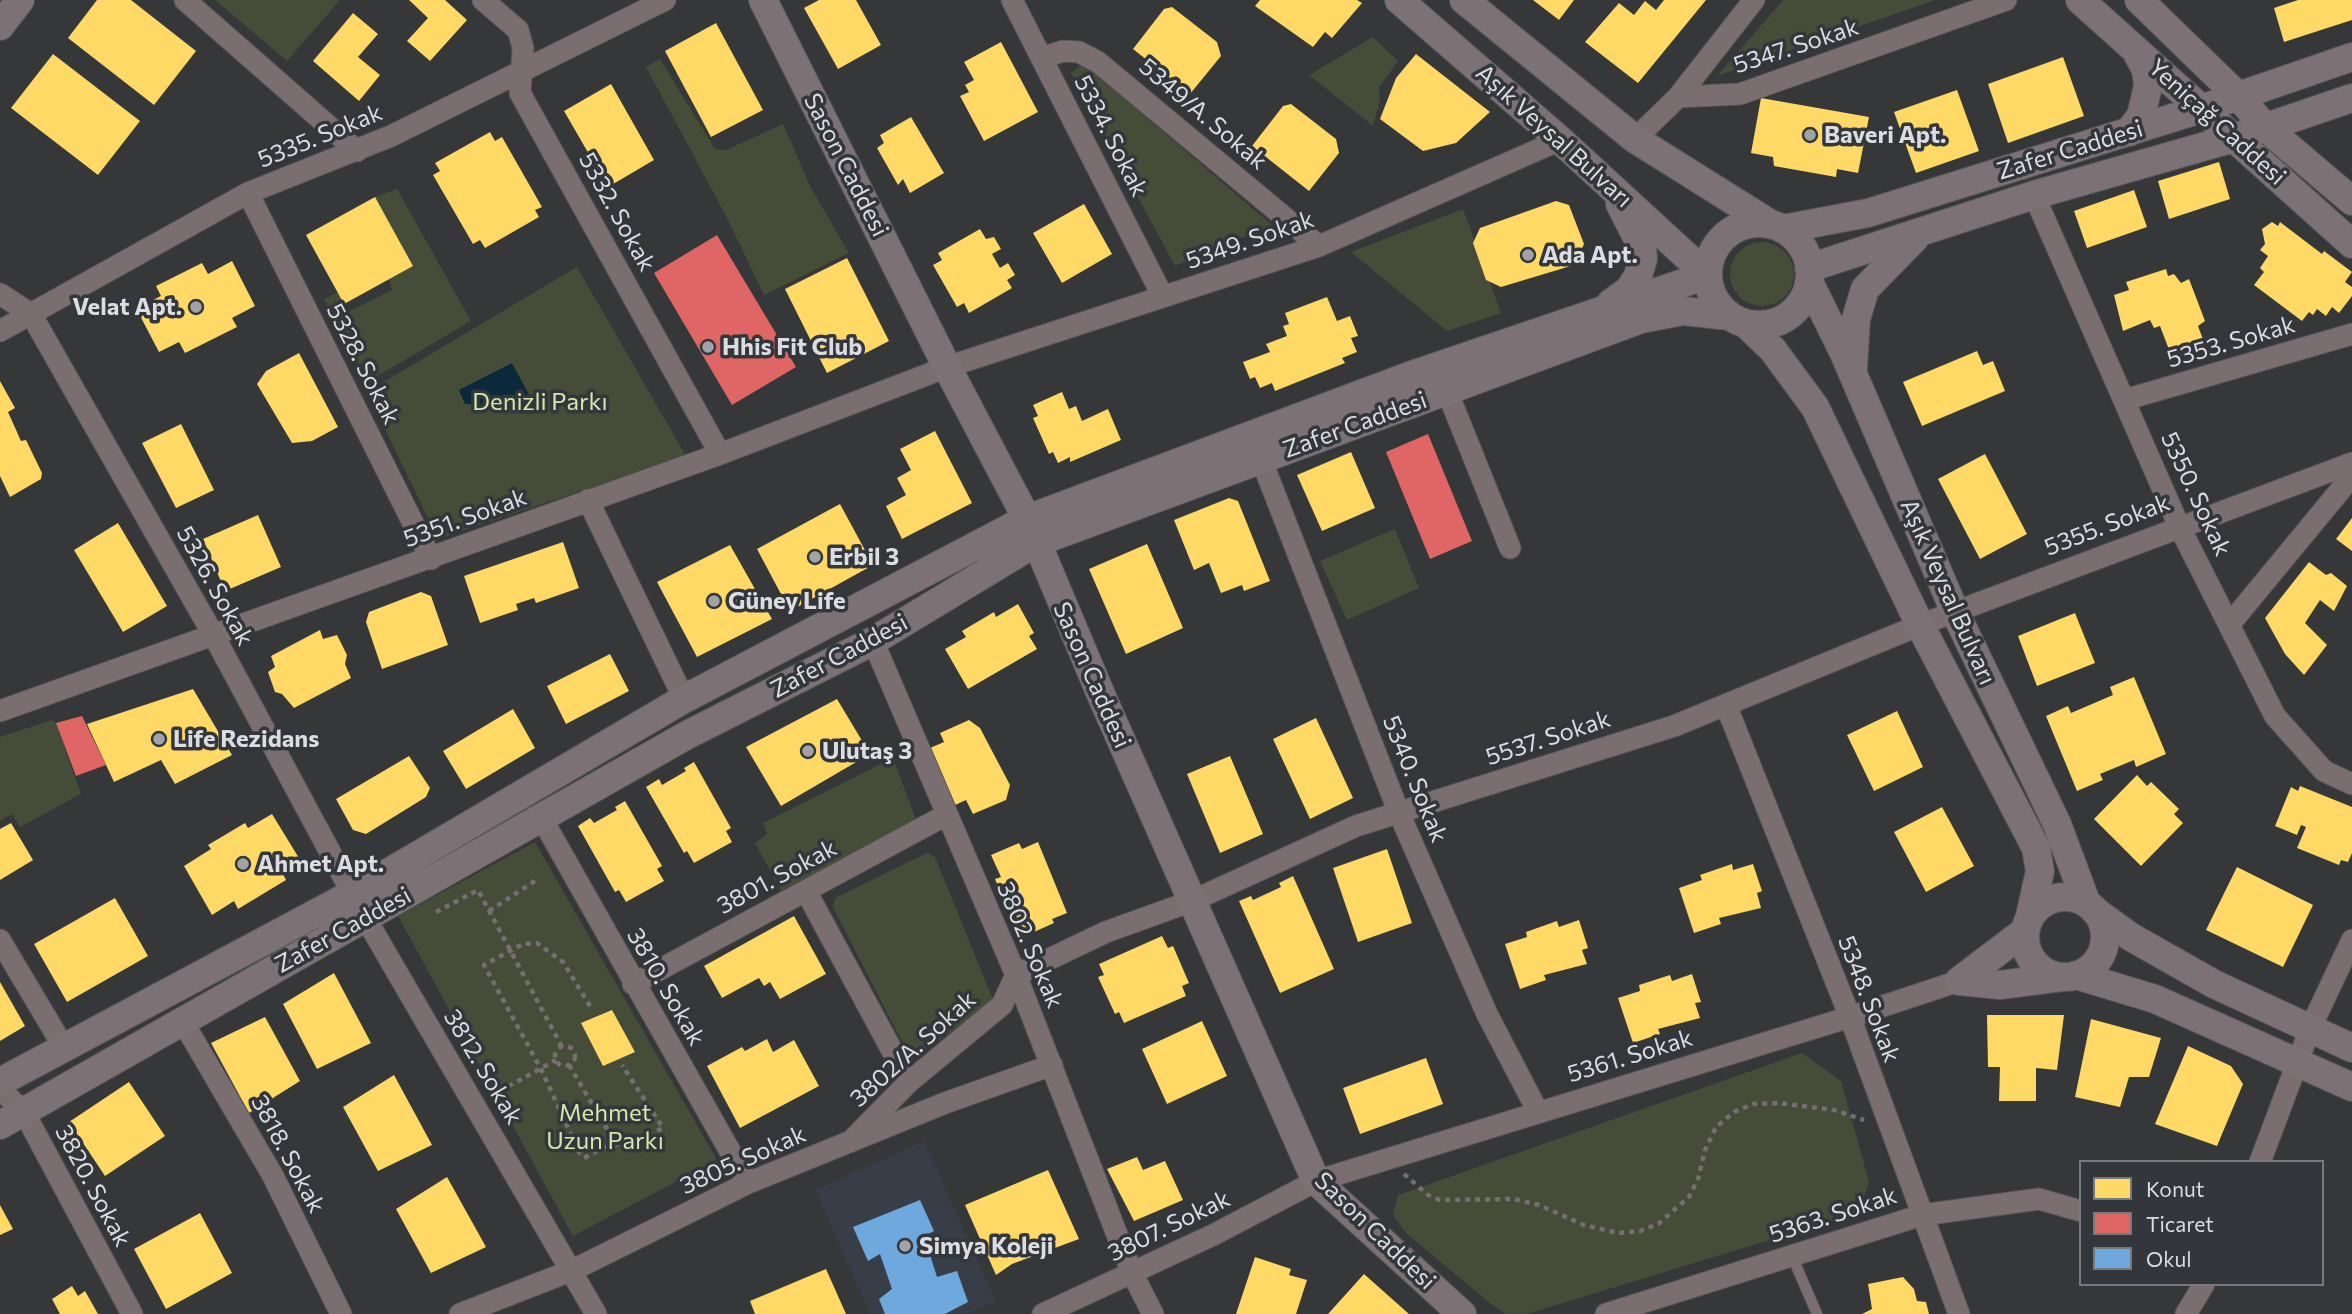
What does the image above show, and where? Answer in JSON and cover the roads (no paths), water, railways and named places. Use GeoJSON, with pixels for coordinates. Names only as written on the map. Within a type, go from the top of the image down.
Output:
{"type":"FeatureCollection","features":[{"type":"Feature","properties":{"kind":"main road"},"geometry":{"type":"LineString","coordinates":[[0,26],[20,0]]}},
{"type":"Feature","properties":{"kind":"main road","name":"Sason Caddesi"},"geometry":{"type":"LineString","coordinates":[[763,0],[1031,531],[1316,1181],[1462,1314]]}},
{"type":"Feature","properties":{"kind":"main road","name":"Aşık Veysal Bulvarı"},"geometry":{"type":"LineString","coordinates":[[1399,0],[1560,140],[1707,275]]}},
{"type":"Feature","properties":{"kind":"main road","name":"Aşık Veysal Bulvarı"},"geometry":{"type":"LineString","coordinates":[[1464,0],[1635,139],[1776,226]]}},
{"type":"Feature","properties":{"kind":"main road","name":"Yeniçağ Caddesi"},"geometry":{"type":"LineString","coordinates":[[2080,0],[2352,244]]}},
{"type":"Feature","properties":{"kind":"main road","name":"Yeniçağ Caddesi"},"geometry":{"type":"LineString","coordinates":[[2139,0],[2238,96],[2265,127],[2352,201]]}},
{"type":"Feature","properties":{"kind":"main road"},"geometry":{"type":"LineString","coordinates":[[2129,132],[2141,116],[2148,86],[2146,70],[2134,47]]}},
{"type":"Feature","properties":{"kind":"main road","name":"Zafer Caddesi"},"geometry":{"type":"LineString","coordinates":[[1776,226],[1868,213],[2201,109],[2352,57]]}},
{"type":"Feature","properties":{"kind":"main road","name":"Zafer Caddesi"},"geometry":{"type":"LineString","coordinates":[[1809,275],[1921,232],[2034,195],[2234,138],[2352,98]]}},
{"type":"Feature","properties":{"kind":"main road"},"geometry":{"type":"LineString","coordinates":[[1595,313],[1629,290],[1638,276],[1643,259],[1642,247],[1629,218],[1605,181]]}},
{"type":"Feature","properties":{"kind":"main road"},"geometry":{"type":"LineString","coordinates":[[1739,226],[1776,226],[1801,245],[1809,275],[1804,298],[1793,312],[1779,321],[1763,325],[1738,320],[1717,304],[1707,275],[1716,246],[1739,226]]}},
{"type":"Feature","properties":{"kind":"main road"},"geometry":{"type":"LineString","coordinates":[[1853,374],[1852,342],[1865,289],[1921,232]]}},
{"type":"Feature","properties":{"kind":"main road"},"geometry":{"type":"LineString","coordinates":[[0,1082],[62,1046],[352,894],[684,699],[1031,531],[1409,376],[1707,275]]}},
{"type":"Feature","properties":{"kind":"main road","name":"Aşık Veysal Bulvarı"},"geometry":{"type":"LineString","coordinates":[[1809,275],[1955,612],[2057,824],[2091,906]]}},
{"type":"Feature","properties":{"kind":"main road","name":"Zafer Caddesi"},"geometry":{"type":"LineString","coordinates":[[12,1119],[687,735],[873,640],[1031,531],[1261,460],[1642,319],[1683,312],[1738,320]]}},
{"type":"Feature","properties":{"kind":"main road","name":"Aşık Veysal Bulvarı"},"geometry":{"type":"LineString","coordinates":[[1738,320],[1773,350],[1815,407],[1920,625],[2036,848],[2040,871],[2027,923]]}},
{"type":"Feature","properties":{"kind":"main road"},"geometry":{"type":"LineString","coordinates":[[1959,981],[2027,923],[2037,907],[2061,897],[2091,906],[2131,937],[2214,984],[2352,1048]]}},
{"type":"Feature","properties":{"kind":"main road"},"geometry":{"type":"LineString","coordinates":[[1959,981],[2000,985],[2070,976],[2088,970],[2104,948],[2102,922],[2091,906]]}},
{"type":"Feature","properties":{"kind":"main road"},"geometry":{"type":"LineString","coordinates":[[2027,923],[2025,944],[2038,967],[2155,999],[2352,1087]]}},
{"type":"Feature","properties":{"kind":"street"},"geometry":{"type":"LineString","coordinates":[[185,0],[357,151]]}},
{"type":"Feature","properties":{"kind":"street","name":"5332. Sokak"},"geometry":{"type":"LineString","coordinates":[[483,0],[518,30],[523,48],[520,93],[720,454]]}},
{"type":"Feature","properties":{"kind":"street","name":"5335. Sokak"},"geometry":{"type":"LineString","coordinates":[[0,331],[248,193],[357,151],[520,74],[665,0]]}},
{"type":"Feature","properties":{"kind":"street","name":"5334. Sokak"},"geometry":{"type":"LineString","coordinates":[[1012,0],[1163,297]]}},
{"type":"Feature","properties":{"kind":"street"},"geometry":{"type":"LineString","coordinates":[[1635,139],[1678,97],[1754,0]]}},
{"type":"Feature","properties":{"kind":"street","name":"5347. Sokak"},"geometry":{"type":"LineString","coordinates":[[1678,97],[1740,94],[2006,0]]}},
{"type":"Feature","properties":{"kind":"street","name":"5349/A. Sokak"},"geometry":{"type":"LineString","coordinates":[[1042,58],[1063,51],[1079,52],[1098,62],[1319,246]]}},
{"type":"Feature","properties":{"kind":"street","name":"5349. Sokak"},"geometry":{"type":"LineString","coordinates":[[947,367],[1319,246],[1560,140]]}},
{"type":"Feature","properties":{"kind":"street","name":"5328. Sokak"},"geometry":{"type":"LineString","coordinates":[[248,193],[431,559]]}},
{"type":"Feature","properties":{"kind":"street","name":"5350. Sokak"},"geometry":{"type":"LineString","coordinates":[[2034,195],[2179,526],[2275,716],[2324,771],[2352,784]]}},
{"type":"Feature","properties":{"kind":"street","name":"5326. Sokak"},"geometry":{"type":"LineString","coordinates":[[0,294],[31,314],[214,636],[366,919]]}},
{"type":"Feature","properties":{"kind":"street","name":"5353. Sokak"},"geometry":{"type":"LineString","coordinates":[[2124,400],[2352,334]]}},
{"type":"Feature","properties":{"kind":"street","name":"5351. Sokak"},"geometry":{"type":"LineString","coordinates":[[0,711],[431,559],[720,454],[947,367]]}},
{"type":"Feature","properties":{"kind":"street"},"geometry":{"type":"LineString","coordinates":[[1447,391],[1510,548]]}},
{"type":"Feature","properties":{"kind":"street","name":"5340. Sokak"},"geometry":{"type":"LineString","coordinates":[[1261,460],[1399,813],[1488,1014],[1538,1112]]}},
{"type":"Feature","properties":{"kind":"street","name":"5355. Sokak"},"geometry":{"type":"LineString","coordinates":[[1920,625],[2352,463]]}},
{"type":"Feature","properties":{"kind":"street"},"geometry":{"type":"LineString","coordinates":[[2229,625],[2352,476]]}},
{"type":"Feature","properties":{"kind":"street"},"geometry":{"type":"LineString","coordinates":[[588,500],[684,699]]}},
{"type":"Feature","properties":{"kind":"street","name":"5537. Sokak"},"geometry":{"type":"LineString","coordinates":[[1192,901],[1356,826],[1674,726],[1920,625]]}},
{"type":"Feature","properties":{"kind":"street","name":"3802. Sokak"},"geometry":{"type":"LineString","coordinates":[[873,640],[1016,975],[1132,1273],[1153,1314]]}},
{"type":"Feature","properties":{"kind":"street","name":"5348. Sokak"},"geometry":{"type":"LineString","coordinates":[[1726,705],[1850,1017],[1959,1314]]}},
{"type":"Feature","properties":{"kind":"street","name":"3801. Sokak"},"geometry":{"type":"LineString","coordinates":[[633,984],[946,815]]}},
{"type":"Feature","properties":{"kind":"street","name":"3810. Sokak"},"geometry":{"type":"LineString","coordinates":[[541,817],[633,984],[748,1183]]}},
{"type":"Feature","properties":{"kind":"street"},"geometry":{"type":"LineString","coordinates":[[806,891],[909,1082]]}},
{"type":"Feature","properties":{"kind":"street"},"geometry":{"type":"LineString","coordinates":[[1016,975],[1106,932],[1192,901]]}},
{"type":"Feature","properties":{"kind":"street","name":"3812. Sokak"},"geometry":{"type":"LineString","coordinates":[[366,919],[573,1270],[596,1314]]}},
{"type":"Feature","properties":{"kind":"street"},"geometry":{"type":"LineString","coordinates":[[0,940],[62,1046]]}},
{"type":"Feature","properties":{"kind":"street"},"geometry":{"type":"LineString","coordinates":[[2261,1160],[2310,1028],[2352,940]]}},
{"type":"Feature","properties":{"kind":"street","name":"3802/A. Sokak"},"geometry":{"type":"LineString","coordinates":[[850,1142],[909,1082],[1002,1005],[1016,975]]}},
{"type":"Feature","properties":{"kind":"street","name":"5361. Sokak"},"geometry":{"type":"LineString","coordinates":[[1316,1181],[1959,981]]}},
{"type":"Feature","properties":{"kind":"street","name":"3818. Sokak"},"geometry":{"type":"LineString","coordinates":[[183,1022],[272,1176],[341,1314]]}},
{"type":"Feature","properties":{"kind":"street","name":"3805. Sokak"},"geometry":{"type":"LineString","coordinates":[[460,1314],[573,1270],[748,1183],[945,1103],[1052,1065]]}},
{"type":"Feature","properties":{"kind":"street","name":"3820. Sokak"},"geometry":{"type":"LineString","coordinates":[[0,1089],[12,1119],[132,1314]]}},
{"type":"Feature","properties":{"kind":"street","name":"3807. Sokak"},"geometry":{"type":"LineString","coordinates":[[1043,1314],[1132,1273],[1316,1181]]}},
{"type":"Feature","properties":{"kind":"street","name":"5363. Sokak"},"geometry":{"type":"LineString","coordinates":[[1606,1314],[1922,1214],[2039,1199],[2079,1210]]}},
{"type":"Feature","properties":{"kind":"street"},"geometry":{"type":"LineString","coordinates":[[2186,1314],[2203,1286]]}},
{"type":"Feature","properties":{"kind":"lane"},"geometry":{"type":"LineString","coordinates":[[1791,1256],[1817,1314]]}},
{"type":"Feature","properties":{"kind":"water"},"geometry":{"type":"Polygon","coordinates":[[[512,363],[536,408],[465,404],[459,390],[512,363]]]}},
{"type":"Feature","properties":{"kind":"place","name":"Baveri Apt."},"geometry":{"type":"Point","coordinates":[1810,135]}},
{"type":"Feature","properties":{"kind":"place","name":"Ada Apt."},"geometry":{"type":"Point","coordinates":[1528,255]}},
{"type":"Feature","properties":{"kind":"place","name":"Velat Apt."},"geometry":{"type":"Point","coordinates":[196,307]}},
{"type":"Feature","properties":{"kind":"place","name":"Hhis Fit Club"},"geometry":{"type":"Point","coordinates":[708,347]}},
{"type":"Feature","properties":{"kind":"place","name":"Erbil 3"},"geometry":{"type":"Point","coordinates":[815,557]}},
{"type":"Feature","properties":{"kind":"place","name":"Güney Life"},"geometry":{"type":"Point","coordinates":[714,601]}},
{"type":"Feature","properties":{"kind":"place","name":"Life Rezidans"},"geometry":{"type":"Point","coordinates":[159,739]}},
{"type":"Feature","properties":{"kind":"place","name":"Ulutaş 3"},"geometry":{"type":"Point","coordinates":[808,751]}},
{"type":"Feature","properties":{"kind":"place","name":"Ahmet Apt."},"geometry":{"type":"Point","coordinates":[243,864]}},
{"type":"Feature","properties":{"kind":"place","name":"Simya Koleji"},"geometry":{"type":"Point","coordinates":[905,1246]}},
{"type":"Feature","properties":{"kind":"park label","name":"Denizli Parkı"},"geometry":{"type":"Point","coordinates":[540,402]}},
{"type":"Feature","properties":{"kind":"park label","name":"Mehmet Uzun Parkı"},"geometry":{"type":"Point","coordinates":[605,1127]}}]}
